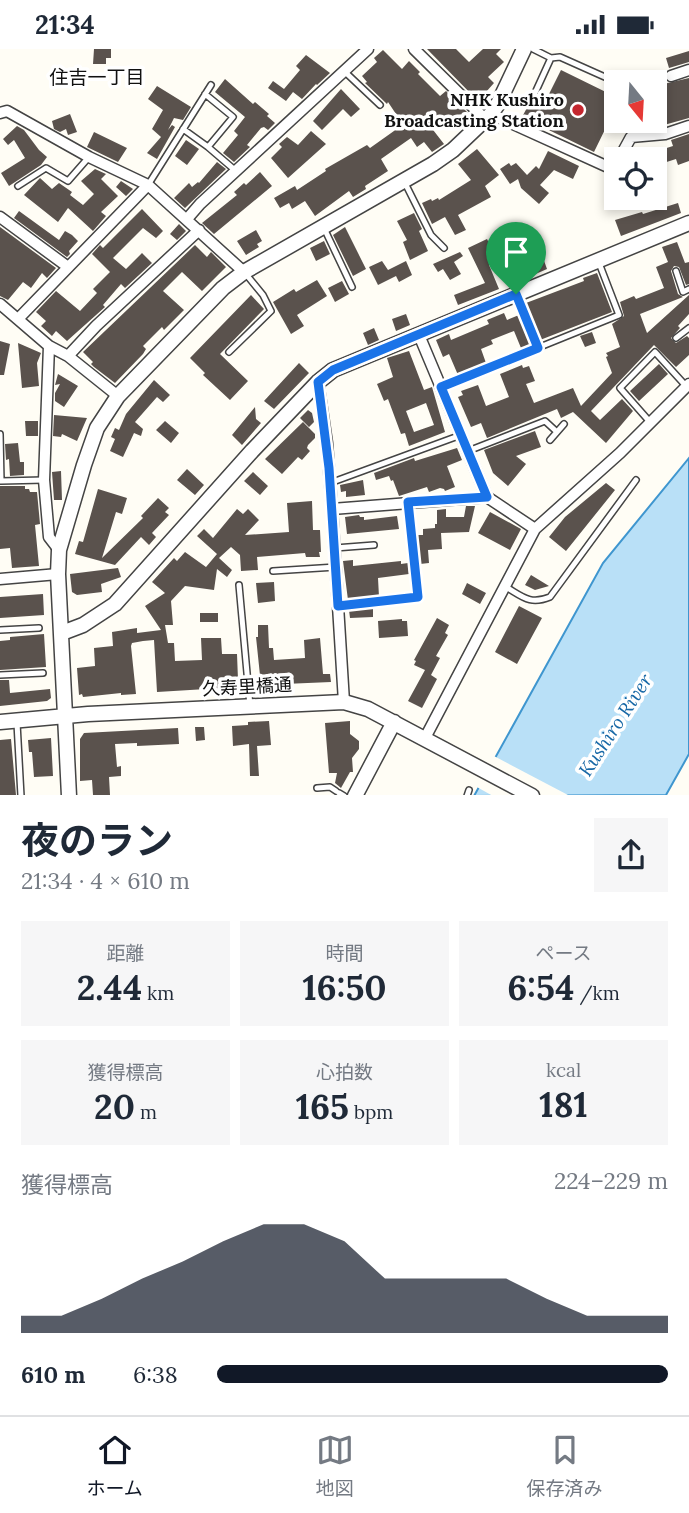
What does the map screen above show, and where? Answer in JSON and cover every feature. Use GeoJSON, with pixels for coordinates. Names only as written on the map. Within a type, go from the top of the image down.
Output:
{"type":"FeatureCollection","features":[{"type":"Feature","properties":{"kind":"street"},"geometry":{"type":"LineString","coordinates":[[187,219],[368,49]]}},
{"type":"Feature","properties":{"kind":"street"},"geometry":{"type":"LineString","coordinates":[[414,49],[488,116],[604,165]]}},
{"type":"Feature","properties":{"kind":"street"},"geometry":{"type":"LineString","coordinates":[[69,795],[59,550],[83,465],[97,428],[118,396],[223,288],[244,272],[453,150],[498,104],[524,49]]}},
{"type":"Feature","properties":{"kind":"street"},"geometry":{"type":"LineString","coordinates":[[671,76],[689,70]]}},
{"type":"Feature","properties":{"kind":"street"},"geometry":{"type":"LineString","coordinates":[[0,113],[7,111],[89,157],[148,185],[244,272]]}},
{"type":"Feature","properties":{"kind":"street"},"geometry":{"type":"LineString","coordinates":[[626,147],[631,138],[665,134],[689,126]]}},
{"type":"Feature","properties":{"kind":"street"},"geometry":{"type":"LineString","coordinates":[[18,319],[148,185]]}},
{"type":"Feature","properties":{"kind":"street"},"geometry":{"type":"LineString","coordinates":[[0,217],[68,267]]}},
{"type":"Feature","properties":{"kind":"street"},"geometry":{"type":"LineString","coordinates":[[62,633],[83,625],[115,604],[252,451],[318,382],[333,370],[689,223]]}},
{"type":"Feature","properties":{"kind":"street"},"geometry":{"type":"LineString","coordinates":[[68,356],[96,326],[200,230]]}},
{"type":"Feature","properties":{"kind":"street"},"geometry":{"type":"LineString","coordinates":[[0,304],[49,346],[68,356],[118,396]]}},
{"type":"Feature","properties":{"kind":"street"},"geometry":{"type":"LineString","coordinates":[[419,335],[487,497],[536,529]]}},
{"type":"Feature","properties":{"kind":"street"},"geometry":{"type":"LineString","coordinates":[[49,346],[44,480],[49,537],[59,550]]}},
{"type":"Feature","properties":{"kind":"street"},"geometry":{"type":"LineString","coordinates":[[318,382],[330,483],[344,702]]}},
{"type":"Feature","properties":{"kind":"street"},"geometry":{"type":"LineString","coordinates":[[425,738],[536,529],[620,453],[688,385]]}},
{"type":"Feature","properties":{"kind":"street"},"geometry":{"type":"LineString","coordinates":[[332,509],[487,497]]}},
{"type":"Feature","properties":{"kind":"street"},"geometry":{"type":"LineString","coordinates":[[0,579],[58,574]]}},
{"type":"Feature","properties":{"kind":"street","name":"久寿里橋通"},"geometry":{"type":"LineString","coordinates":[[0,722],[65,716],[344,702],[368,709],[530,795]]}},
{"type":"Feature","properties":{"kind":"street"},"geometry":{"type":"LineString","coordinates":[[356,795],[394,722]]}},
{"type":"Feature","properties":{"kind":"lane"},"geometry":{"type":"LineString","coordinates":[[533,49],[551,58],[560,57],[604,77]]}},
{"type":"Feature","properties":{"kind":"lane"},"geometry":{"type":"LineString","coordinates":[[534,93],[551,58]]}},
{"type":"Feature","properties":{"kind":"lane"},"geometry":{"type":"LineString","coordinates":[[344,71],[380,105]]}},
{"type":"Feature","properties":{"kind":"lane"},"geometry":{"type":"LineString","coordinates":[[148,185],[211,85]]}},
{"type":"Feature","properties":{"kind":"lane"},"geometry":{"type":"LineString","coordinates":[[205,94],[233,117],[208,147]]}},
{"type":"Feature","properties":{"kind":"lane"},"geometry":{"type":"LineString","coordinates":[[183,129],[236,171]]}},
{"type":"Feature","properties":{"kind":"lane"},"geometry":{"type":"LineString","coordinates":[[18,186],[46,168],[68,181],[89,157]]}},
{"type":"Feature","properties":{"kind":"lane"},"geometry":{"type":"LineString","coordinates":[[404,180],[431,235],[444,248]]}},
{"type":"Feature","properties":{"kind":"lane"},"geometry":{"type":"LineString","coordinates":[[323,226],[352,287]]}},
{"type":"Feature","properties":{"kind":"lane"},"geometry":{"type":"LineString","coordinates":[[441,387],[619,315],[598,260]]}},
{"type":"Feature","properties":{"kind":"lane"},"geometry":{"type":"LineString","coordinates":[[676,271],[683,292],[689,289]]}},
{"type":"Feature","properties":{"kind":"lane"},"geometry":{"type":"LineString","coordinates":[[229,352],[271,311],[263,295],[244,272]]}},
{"type":"Feature","properties":{"kind":"lane"},"geometry":{"type":"LineString","coordinates":[[516,294],[538,348]]}},
{"type":"Feature","properties":{"kind":"lane"},"geometry":{"type":"LineString","coordinates":[[676,338],[689,328]]}},
{"type":"Feature","properties":{"kind":"lane"},"geometry":{"type":"LineString","coordinates":[[649,422],[620,388],[655,352],[688,385]]}},
{"type":"Feature","properties":{"kind":"lane"},"geometry":{"type":"LineString","coordinates":[[468,451],[545,421],[557,432]]}},
{"type":"Feature","properties":{"kind":"lane"},"geometry":{"type":"LineString","coordinates":[[550,440],[564,424]]}},
{"type":"Feature","properties":{"kind":"lane"},"geometry":{"type":"LineString","coordinates":[[0,434],[1,481],[44,480]]}},
{"type":"Feature","properties":{"kind":"lane"},"geometry":{"type":"LineString","coordinates":[[330,483],[461,435]]}},
{"type":"Feature","properties":{"kind":"lane"},"geometry":{"type":"LineString","coordinates":[[506,587],[528,600],[539,601],[550,597],[636,480]]}},
{"type":"Feature","properties":{"kind":"lane"},"geometry":{"type":"LineString","coordinates":[[338,606],[418,597],[408,502]]}},
{"type":"Feature","properties":{"kind":"lane"},"geometry":{"type":"LineString","coordinates":[[335,548],[374,545]]}},
{"type":"Feature","properties":{"kind":"lane"},"geometry":{"type":"LineString","coordinates":[[273,571],[336,567]]}},
{"type":"Feature","properties":{"kind":"lane"},"geometry":{"type":"LineString","coordinates":[[239,585],[250,706]]}},
{"type":"Feature","properties":{"kind":"lane"},"geometry":{"type":"LineString","coordinates":[[0,629],[38,628]]}},
{"type":"Feature","properties":{"kind":"lane"},"geometry":{"type":"LineString","coordinates":[[0,675],[43,673]]}},
{"type":"Feature","properties":{"kind":"lane"},"geometry":{"type":"LineString","coordinates":[[17,720],[21,795]]}},
{"type":"Feature","properties":{"kind":"lane"},"geometry":{"type":"LineString","coordinates":[[317,788],[330,787],[340,793]]}},
{"type":"Feature","properties":{"kind":"water","name":"Kushiro River"},"geometry":{"type":"Polygon","coordinates":[[[689,458],[689,754],[666,795],[475,795],[603,563],[689,458]]]}},
{"type":"Feature","properties":{"kind":"pier"},"geometry":{"type":"Polygon","coordinates":[[[492,755],[568,795],[491,795],[475,786],[492,755]]]}},
{"type":"Feature","properties":{"kind":"building"},"geometry":{"type":"Polygon","coordinates":[[[94,49],[111,49],[111,58],[106,58],[106,64],[93,64],[94,49]]]}},
{"type":"Feature","properties":{"kind":"building"},"geometry":{"type":"Polygon","coordinates":[[[427,49],[456,49],[469,62],[483,49],[501,49],[496,54],[504,62],[488,77],[494,83],[478,101],[427,49]]]}},
{"type":"Feature","properties":{"kind":"building"},"geometry":{"type":"Polygon","coordinates":[[[383,50],[402,69],[409,61],[440,96],[446,91],[473,118],[465,126],[462,123],[456,130],[442,116],[430,126],[444,144],[432,152],[424,142],[417,147],[411,138],[381,159],[388,171],[365,186],[366,189],[353,197],[349,191],[315,216],[305,201],[292,209],[289,203],[280,208],[274,198],[295,186],[297,190],[326,171],[325,169],[367,145],[370,148],[401,126],[402,123],[388,102],[387,104],[365,83],[367,82],[362,76],[377,62],[374,58],[383,50]]]}},
{"type":"Feature","properties":{"kind":"building"},"geometry":{"type":"Polygon","coordinates":[[[689,51],[689,62],[669,68],[666,58],[689,51]]]}},
{"type":"Feature","properties":{"kind":"building"},"geometry":{"type":"Polygon","coordinates":[[[306,55],[330,73],[302,99],[293,92],[286,101],[268,88],[273,81],[284,89],[300,70],[296,66],[306,55]]]}},
{"type":"Feature","properties":{"kind":"building","name":"NHK Kushiro Broadcasting Station"},"geometry":{"type":"Polygon","coordinates":[[[561,70],[604,91],[604,132],[594,152],[522,117],[528,106],[533,108],[541,94],[547,98],[561,70]]]}},
{"type":"Feature","properties":{"kind":"building"},"geometry":{"type":"Polygon","coordinates":[[[689,78],[689,118],[667,124],[667,83],[689,78]]]}},
{"type":"Feature","properties":{"kind":"building"},"geometry":{"type":"Polygon","coordinates":[[[225,79],[253,104],[255,102],[269,114],[267,116],[275,123],[268,130],[261,128],[247,145],[250,147],[234,162],[223,153],[238,135],[234,131],[245,117],[215,92],[225,79]]]}},
{"type":"Feature","properties":{"kind":"building"},"geometry":{"type":"Polygon","coordinates":[[[157,86],[191,107],[183,120],[174,118],[168,130],[172,125],[175,127],[157,159],[147,153],[161,137],[152,129],[163,110],[148,99],[157,86]]]}},
{"type":"Feature","properties":{"kind":"building"},"geometry":{"type":"Polygon","coordinates":[[[341,89],[360,109],[351,117],[343,109],[322,130],[313,121],[341,89]]]}},
{"type":"Feature","properties":{"kind":"building"},"geometry":{"type":"Polygon","coordinates":[[[70,114],[77,132],[68,135],[66,129],[60,132],[54,129],[52,121],[70,114]]]}},
{"type":"Feature","properties":{"kind":"building"},"geometry":{"type":"Polygon","coordinates":[[[17,126],[24,130],[47,157],[41,165],[9,186],[1,173],[25,158],[14,140],[8,145],[3,139],[17,126]]]}},
{"type":"Feature","properties":{"kind":"building"},"geometry":{"type":"Polygon","coordinates":[[[311,131],[326,144],[288,178],[271,158],[282,147],[279,144],[287,137],[298,145],[311,131]]]}},
{"type":"Feature","properties":{"kind":"building"},"geometry":{"type":"Polygon","coordinates":[[[94,132],[127,148],[118,162],[87,147],[94,132]]]}},
{"type":"Feature","properties":{"kind":"building"},"geometry":{"type":"Polygon","coordinates":[[[689,134],[689,161],[678,165],[676,159],[667,162],[667,148],[673,146],[671,140],[689,134]]]}},
{"type":"Feature","properties":{"kind":"building"},"geometry":{"type":"Polygon","coordinates":[[[186,140],[199,149],[187,165],[175,156],[186,140]]]}},
{"type":"Feature","properties":{"kind":"building"},"geometry":{"type":"Polygon","coordinates":[[[477,149],[499,175],[485,186],[491,197],[458,215],[466,230],[455,235],[445,217],[432,224],[422,203],[431,199],[439,200],[471,180],[458,164],[477,149]]]}},
{"type":"Feature","properties":{"kind":"building"},"geometry":{"type":"Polygon","coordinates":[[[548,151],[579,166],[573,179],[554,170],[540,185],[549,193],[539,204],[521,188],[518,179],[510,184],[500,169],[509,163],[511,166],[516,163],[527,175],[536,166],[539,169],[548,151]]]}},
{"type":"Feature","properties":{"kind":"building"},"geometry":{"type":"Polygon","coordinates":[[[217,162],[226,169],[185,208],[174,198],[189,183],[192,187],[199,183],[217,162]]]}},
{"type":"Feature","properties":{"kind":"building"},"geometry":{"type":"Polygon","coordinates":[[[95,169],[106,174],[101,179],[118,196],[101,212],[106,216],[93,231],[68,208],[58,222],[24,195],[40,178],[52,189],[59,183],[72,192],[70,195],[83,205],[94,194],[81,181],[95,169]]]}},
{"type":"Feature","properties":{"kind":"building"},"geometry":{"type":"Polygon","coordinates":[[[260,172],[272,186],[214,234],[202,223],[237,195],[234,192],[244,183],[246,185],[260,172]]]}},
{"type":"Feature","properties":{"kind":"building"},"geometry":{"type":"Polygon","coordinates":[[[121,181],[133,189],[126,196],[116,187],[121,181]]]}},
{"type":"Feature","properties":{"kind":"building"},"geometry":{"type":"Polygon","coordinates":[[[678,203],[681,213],[621,236],[615,220],[642,212],[667,210],[667,206],[678,203]]]}},
{"type":"Feature","properties":{"kind":"building"},"geometry":{"type":"Polygon","coordinates":[[[142,209],[163,231],[156,238],[143,228],[113,258],[126,269],[142,253],[152,263],[125,288],[121,284],[103,305],[105,307],[67,341],[56,331],[52,336],[41,326],[46,321],[36,312],[56,291],[80,311],[97,293],[93,289],[110,272],[92,254],[100,245],[103,248],[142,209]]]}},
{"type":"Feature","properties":{"kind":"building"},"geometry":{"type":"Polygon","coordinates":[[[19,211],[59,240],[65,231],[72,235],[78,241],[69,251],[70,254],[67,257],[14,218],[19,211]]]}},
{"type":"Feature","properties":{"kind":"building"},"geometry":{"type":"Polygon","coordinates":[[[414,213],[428,251],[410,260],[403,242],[407,240],[397,221],[414,213]]]}},
{"type":"Feature","properties":{"kind":"building"},"geometry":{"type":"Polygon","coordinates":[[[179,224],[186,231],[177,240],[170,234],[179,224]]]}},
{"type":"Feature","properties":{"kind":"building"},"geometry":{"type":"Polygon","coordinates":[[[0,227],[56,268],[47,278],[42,273],[31,288],[23,282],[8,300],[0,296],[0,227]]]}},
{"type":"Feature","properties":{"kind":"building"},"geometry":{"type":"Polygon","coordinates":[[[345,227],[366,269],[353,276],[333,235],[345,227]]]}},
{"type":"Feature","properties":{"kind":"building"},"geometry":{"type":"Polygon","coordinates":[[[256,230],[262,241],[257,244],[259,247],[246,255],[237,241],[256,230]]]}},
{"type":"Feature","properties":{"kind":"building"},"geometry":{"type":"Polygon","coordinates":[[[487,239],[490,245],[502,240],[506,249],[495,256],[497,262],[489,265],[499,289],[458,305],[454,295],[485,283],[468,248],[487,239]]]}},
{"type":"Feature","properties":{"kind":"building"},"geometry":{"type":"Polygon","coordinates":[[[324,241],[330,254],[316,261],[310,248],[324,241]]]}},
{"type":"Feature","properties":{"kind":"building"},"geometry":{"type":"Polygon","coordinates":[[[677,242],[685,263],[689,262],[689,284],[686,285],[679,267],[674,266],[671,271],[678,294],[683,297],[640,314],[647,333],[689,295],[689,314],[671,338],[676,343],[687,336],[689,355],[676,367],[654,345],[591,411],[600,420],[622,399],[633,411],[606,443],[573,412],[561,418],[557,409],[487,438],[481,423],[471,427],[458,397],[463,395],[461,391],[478,385],[486,406],[509,397],[500,374],[522,365],[523,368],[529,366],[535,381],[526,384],[534,403],[573,388],[581,406],[612,373],[606,353],[620,347],[612,324],[624,316],[620,302],[664,288],[656,267],[668,262],[662,247],[677,242]]]}},
{"type":"Feature","properties":{"kind":"building"},"geometry":{"type":"Polygon","coordinates":[[[195,245],[207,257],[211,252],[226,267],[202,291],[182,272],[163,291],[184,310],[143,346],[146,349],[143,354],[115,383],[94,367],[91,364],[93,362],[83,352],[195,245]]]}},
{"type":"Feature","properties":{"kind":"building"},"geometry":{"type":"Polygon","coordinates":[[[460,252],[463,256],[454,262],[461,274],[450,280],[443,269],[438,272],[433,264],[460,252]]]}},
{"type":"Feature","properties":{"kind":"building"},"geometry":{"type":"Polygon","coordinates":[[[542,255],[547,269],[531,276],[525,261],[542,255]]]}},
{"type":"Feature","properties":{"kind":"building"},"geometry":{"type":"Polygon","coordinates":[[[382,261],[388,270],[406,261],[412,275],[399,282],[396,276],[378,285],[369,267],[382,261]]]}},
{"type":"Feature","properties":{"kind":"building"},"geometry":{"type":"Polygon","coordinates":[[[597,273],[612,312],[540,340],[526,303],[584,281],[583,278],[597,273]]]}},
{"type":"Feature","properties":{"kind":"building"},"geometry":{"type":"Polygon","coordinates":[[[317,280],[327,296],[297,315],[304,326],[291,334],[273,302],[294,289],[296,292],[317,280]]]}},
{"type":"Feature","properties":{"kind":"building"},"geometry":{"type":"Polygon","coordinates":[[[342,281],[349,294],[335,302],[328,288],[342,281]]]}},
{"type":"Feature","properties":{"kind":"building"},"geometry":{"type":"Polygon","coordinates":[[[251,295],[264,309],[220,354],[248,381],[230,400],[203,375],[205,373],[190,358],[251,295]]]}},
{"type":"Feature","properties":{"kind":"building"},"geometry":{"type":"Polygon","coordinates":[[[504,313],[507,320],[519,315],[531,344],[521,348],[514,331],[491,340],[493,344],[481,349],[486,363],[458,375],[449,354],[443,357],[436,340],[449,334],[451,340],[489,324],[487,320],[504,313]]]}},
{"type":"Feature","properties":{"kind":"building"},"geometry":{"type":"Polygon","coordinates":[[[406,314],[410,325],[396,331],[392,319],[406,314]]]}},
{"type":"Feature","properties":{"kind":"building"},"geometry":{"type":"Polygon","coordinates":[[[374,328],[379,340],[368,345],[363,333],[374,328]]]}},
{"type":"Feature","properties":{"kind":"building"},"geometry":{"type":"Polygon","coordinates":[[[592,332],[596,343],[585,347],[580,336],[592,332]]]}},
{"type":"Feature","properties":{"kind":"building"},"geometry":{"type":"Polygon","coordinates":[[[0,341],[10,344],[4,375],[0,375],[0,341]]]}},
{"type":"Feature","properties":{"kind":"building"},"geometry":{"type":"Polygon","coordinates":[[[18,343],[41,353],[37,363],[39,386],[22,388],[18,343]]]}},
{"type":"Feature","properties":{"kind":"building"},"geometry":{"type":"Polygon","coordinates":[[[409,351],[424,390],[432,387],[445,432],[409,446],[405,433],[401,434],[388,399],[384,401],[377,384],[393,377],[387,358],[409,351]],[[426,403],[406,411],[414,432],[434,425],[426,403]]]}},
{"type":"Feature","properties":{"kind":"building"},"geometry":{"type":"Polygon","coordinates":[[[299,363],[309,373],[274,409],[264,401],[299,363]]]}},
{"type":"Feature","properties":{"kind":"building"},"geometry":{"type":"Polygon","coordinates":[[[659,364],[668,374],[639,401],[630,391],[659,364]]]}},
{"type":"Feature","properties":{"kind":"building"},"geometry":{"type":"Polygon","coordinates":[[[58,374],[78,386],[64,407],[55,401],[55,393],[60,384],[55,385],[58,374]]]}},
{"type":"Feature","properties":{"kind":"building"},"geometry":{"type":"Polygon","coordinates":[[[154,380],[170,395],[163,402],[157,397],[135,422],[143,429],[141,436],[134,433],[123,457],[110,451],[115,439],[111,437],[115,428],[119,430],[126,414],[154,380]]]}},
{"type":"Feature","properties":{"kind":"building"},"geometry":{"type":"Polygon","coordinates":[[[255,407],[256,419],[261,423],[242,445],[232,435],[255,407]]]}},
{"type":"Feature","properties":{"kind":"building"},"geometry":{"type":"Polygon","coordinates":[[[308,410],[312,413],[314,422],[309,427],[300,418],[308,410]]]}},
{"type":"Feature","properties":{"kind":"building"},"geometry":{"type":"Polygon","coordinates":[[[54,415],[87,418],[77,441],[62,434],[61,437],[53,436],[54,415]]]}},
{"type":"Feature","properties":{"kind":"building"},"geometry":{"type":"Polygon","coordinates":[[[25,421],[38,421],[38,436],[26,436],[25,421]]]}},
{"type":"Feature","properties":{"kind":"building"},"geometry":{"type":"Polygon","coordinates":[[[165,421],[179,433],[171,443],[156,430],[165,421]]]}},
{"type":"Feature","properties":{"kind":"building"},"geometry":{"type":"Polygon","coordinates":[[[303,422],[315,434],[307,448],[310,451],[302,460],[298,457],[282,474],[265,459],[303,422]]]}},
{"type":"Feature","properties":{"kind":"building"},"geometry":{"type":"Polygon","coordinates":[[[535,431],[541,447],[516,456],[526,464],[508,486],[493,473],[484,450],[535,431]]]}},
{"type":"Feature","properties":{"kind":"building"},"geometry":{"type":"Polygon","coordinates":[[[18,443],[20,462],[24,462],[24,475],[10,476],[5,444],[18,443]]]}},
{"type":"Feature","properties":{"kind":"building"},"geometry":{"type":"Polygon","coordinates":[[[457,448],[462,460],[447,466],[455,487],[445,491],[440,488],[429,492],[427,487],[399,496],[389,476],[376,480],[374,473],[414,458],[415,461],[457,448]]]}},
{"type":"Feature","properties":{"kind":"building"},"geometry":{"type":"Polygon","coordinates":[[[187,469],[204,485],[195,495],[177,480],[187,469]]]}},
{"type":"Feature","properties":{"kind":"building"},"geometry":{"type":"Polygon","coordinates":[[[61,471],[62,500],[54,500],[52,472],[61,471]]]}},
{"type":"Feature","properties":{"kind":"building"},"geometry":{"type":"Polygon","coordinates":[[[253,472],[268,486],[260,495],[244,481],[253,472]]]}},
{"type":"Feature","properties":{"kind":"building"},"geometry":{"type":"Polygon","coordinates":[[[363,480],[365,495],[346,497],[346,491],[341,492],[340,485],[363,480]]]}},
{"type":"Feature","properties":{"kind":"building"},"geometry":{"type":"Polygon","coordinates":[[[606,483],[615,490],[566,551],[549,537],[565,517],[606,483]]]}},
{"type":"Feature","properties":{"kind":"building"},"geometry":{"type":"Polygon","coordinates":[[[0,486],[25,486],[30,492],[37,492],[40,524],[35,525],[39,566],[12,568],[10,548],[0,549],[0,486]]]}},
{"type":"Feature","properties":{"kind":"building"},"geometry":{"type":"Polygon","coordinates":[[[98,489],[127,498],[122,514],[116,512],[102,558],[143,518],[141,516],[158,498],[169,508],[165,512],[169,515],[152,533],[156,537],[149,545],[141,537],[115,565],[75,554],[79,541],[83,542],[98,489]]]}},
{"type":"Feature","properties":{"kind":"building"},"geometry":{"type":"Polygon","coordinates":[[[312,501],[313,530],[320,530],[320,557],[306,557],[305,553],[257,557],[258,570],[241,571],[240,555],[231,547],[219,558],[232,570],[227,577],[217,569],[214,590],[185,586],[171,601],[173,625],[165,625],[168,643],[174,643],[175,661],[202,660],[201,638],[221,638],[222,654],[237,654],[238,680],[223,681],[223,688],[157,692],[154,640],[143,641],[132,643],[131,646],[136,694],[79,695],[77,668],[95,666],[94,648],[113,646],[112,632],[137,628],[137,633],[161,630],[145,606],[165,593],[152,582],[174,558],[177,561],[185,552],[206,567],[217,554],[197,536],[204,529],[213,538],[237,509],[243,514],[248,509],[259,520],[245,535],[289,532],[287,503],[312,501]]]}},
{"type":"Feature","properties":{"kind":"building"},"geometry":{"type":"Polygon","coordinates":[[[466,506],[475,506],[469,532],[441,533],[442,549],[428,550],[429,563],[420,564],[417,535],[423,535],[423,529],[435,528],[437,510],[446,509],[446,517],[464,517],[466,506]]]}},
{"type":"Feature","properties":{"kind":"building"},"geometry":{"type":"Polygon","coordinates":[[[490,512],[521,529],[510,550],[478,533],[490,512]]]}},
{"type":"Feature","properties":{"kind":"building"},"geometry":{"type":"Polygon","coordinates":[[[397,516],[399,529],[347,534],[345,517],[364,517],[364,520],[397,516]]]}},
{"type":"Feature","properties":{"kind":"building"},"geometry":{"type":"Polygon","coordinates":[[[353,560],[353,566],[401,561],[401,564],[408,563],[409,574],[378,578],[379,597],[348,600],[343,561],[353,560]]]}},
{"type":"Feature","properties":{"kind":"building"},"geometry":{"type":"Polygon","coordinates":[[[118,568],[121,577],[101,584],[102,592],[77,595],[72,592],[70,574],[118,568]]]}},
{"type":"Feature","properties":{"kind":"building"},"geometry":{"type":"Polygon","coordinates":[[[531,575],[549,586],[535,590],[525,585],[531,575]]]}},
{"type":"Feature","properties":{"kind":"building"},"geometry":{"type":"Polygon","coordinates":[[[274,582],[275,601],[258,603],[256,583],[274,582]]]}},
{"type":"Feature","properties":{"kind":"building"},"geometry":{"type":"Polygon","coordinates":[[[467,583],[486,593],[480,604],[462,594],[467,583]]]}},
{"type":"Feature","properties":{"kind":"building"},"geometry":{"type":"Polygon","coordinates":[[[43,594],[44,615],[0,618],[0,597],[43,594]]]}},
{"type":"Feature","properties":{"kind":"building"},"geometry":{"type":"Polygon","coordinates":[[[519,606],[542,618],[517,664],[495,652],[519,606]]]}},
{"type":"Feature","properties":{"kind":"building"},"geometry":{"type":"Polygon","coordinates":[[[373,608],[373,617],[350,618],[349,610],[373,608]]]}},
{"type":"Feature","properties":{"kind":"building"},"geometry":{"type":"Polygon","coordinates":[[[200,613],[218,613],[218,622],[200,622],[200,613]]]}},
{"type":"Feature","properties":{"kind":"building"},"geometry":{"type":"Polygon","coordinates":[[[437,618],[449,625],[445,633],[448,635],[436,656],[440,658],[431,675],[437,679],[422,708],[408,701],[425,670],[414,665],[414,660],[437,618]]]}},
{"type":"Feature","properties":{"kind":"building"},"geometry":{"type":"Polygon","coordinates":[[[378,621],[407,621],[408,636],[379,638],[378,621]]]}},
{"type":"Feature","properties":{"kind":"building"},"geometry":{"type":"Polygon","coordinates":[[[258,625],[268,625],[269,648],[273,648],[274,660],[305,658],[304,640],[320,638],[323,674],[330,674],[331,682],[261,685],[256,637],[258,625]]]}},
{"type":"Feature","properties":{"kind":"building"},"geometry":{"type":"Polygon","coordinates":[[[44,634],[46,667],[0,670],[0,641],[10,640],[10,637],[44,634]]]}},
{"type":"Feature","properties":{"kind":"building"},"geometry":{"type":"Polygon","coordinates":[[[0,680],[9,680],[10,693],[50,689],[51,698],[47,701],[0,706],[0,680]]]}},
{"type":"Feature","properties":{"kind":"building"},"geometry":{"type":"Polygon","coordinates":[[[269,721],[271,745],[257,746],[259,776],[250,776],[249,744],[233,746],[232,726],[269,721]]]}},
{"type":"Feature","properties":{"kind":"building"},"geometry":{"type":"Polygon","coordinates":[[[350,721],[350,734],[359,741],[359,749],[352,758],[353,772],[350,772],[341,788],[335,783],[337,773],[329,773],[325,723],[350,721]]]}},
{"type":"Feature","properties":{"kind":"building"},"geometry":{"type":"Polygon","coordinates":[[[195,727],[204,727],[205,740],[196,741],[195,727]]]}},
{"type":"Feature","properties":{"kind":"building"},"geometry":{"type":"Polygon","coordinates":[[[178,728],[179,744],[115,744],[117,767],[121,766],[121,776],[109,777],[110,795],[93,795],[92,780],[80,781],[80,739],[84,733],[178,728]]]}},
{"type":"Feature","properties":{"kind":"building"},"geometry":{"type":"Polygon","coordinates":[[[51,738],[53,776],[34,777],[28,740],[51,738]]]}},
{"type":"Feature","properties":{"kind":"building"},"geometry":{"type":"Polygon","coordinates":[[[11,739],[16,795],[0,795],[0,740],[11,739]]]}},
{"type":"Feature","properties":{"kind":"place","name":"NHK Kushiro Broadcasting Station"},"geometry":{"type":"Point","coordinates":[578,110]}},
{"type":"Feature","properties":{"kind":"district","name":"住吉一丁目"},"geometry":{"type":"Point","coordinates":[97,77]}},
{"type":"Feature","properties":{"kind":"route"},"geometry":{"type":"LineString","coordinates":[[516,294],[538,348],[441,387],[487,497],[408,502],[418,597],[338,606],[329,468],[318,382],[333,370],[516,294]]}}]}
